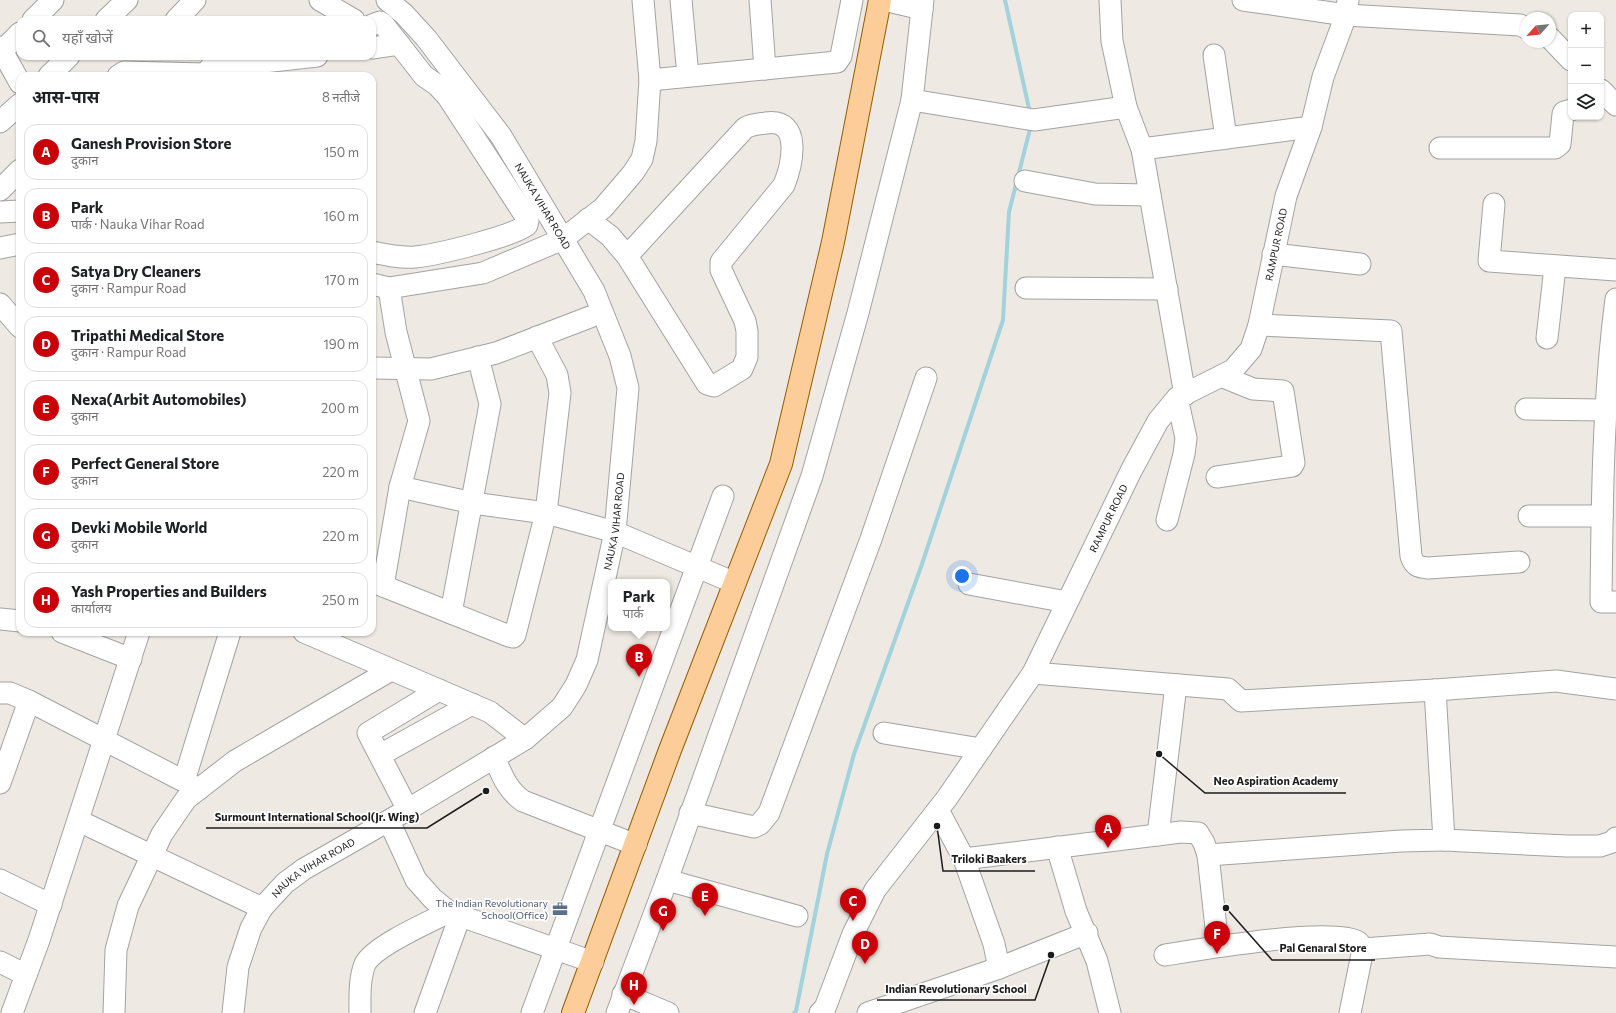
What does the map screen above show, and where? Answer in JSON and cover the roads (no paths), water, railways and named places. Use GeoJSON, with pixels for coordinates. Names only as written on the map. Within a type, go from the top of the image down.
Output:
{"type":"FeatureCollection","features":[{"type":"Feature","properties":{"kind":"main road"},"geometry":{"type":"LineString","coordinates":[[573,1013],[780,464],[833,242],[880,0]]}},
{"type":"Feature","properties":{"kind":"street"},"geometry":{"type":"LineString","coordinates":[[37,16],[53,0]]}},
{"type":"Feature","properties":{"kind":"street"},"geometry":{"type":"LineString","coordinates":[[110,16],[127,0]]}},
{"type":"Feature","properties":{"kind":"street"},"geometry":{"type":"LineString","coordinates":[[180,16],[195,0]]}},
{"type":"Feature","properties":{"kind":"street"},"geometry":{"type":"LineString","coordinates":[[320,0],[347,16]]}},
{"type":"Feature","properties":{"kind":"street","name":"NAUKA VIHAR ROAD"},"geometry":{"type":"LineString","coordinates":[[233,1013],[238,967],[251,928],[262,908],[285,883],[304,869],[408,810],[525,739],[562,706],[576,685],[587,660],[615,532],[628,388],[620,356],[594,292],[501,136],[426,38],[408,7],[387,0]]}},
{"type":"Feature","properties":{"kind":"street"},"geometry":{"type":"LineString","coordinates":[[537,337],[557,375],[560,393],[546,514],[513,637],[378,583],[400,487],[419,421],[404,369],[396,332],[381,286],[483,273],[563,239],[603,208],[633,173],[642,159],[646,141],[650,80],[643,0]]}},
{"type":"Feature","properties":{"kind":"street"},"geometry":{"type":"LineString","coordinates":[[681,0],[688,76]]}},
{"type":"Feature","properties":{"kind":"street"},"geometry":{"type":"LineString","coordinates":[[760,0],[765,69]]}},
{"type":"Feature","properties":{"kind":"street"},"geometry":{"type":"LineString","coordinates":[[650,80],[837,62],[840,60],[852,0]]}},
{"type":"Feature","properties":{"kind":"street"},"geometry":{"type":"LineString","coordinates":[[668,1013],[620,1004],[667,880],[812,476],[858,313],[912,100],[923,5],[884,0]]}},
{"type":"Feature","properties":{"kind":"street"},"geometry":{"type":"LineString","coordinates":[[1110,0],[1112,41],[1126,107],[1142,149],[1150,195],[1166,289],[1186,438],[1184,454],[1167,520]]}},
{"type":"Feature","properties":{"kind":"street"},"geometry":{"type":"LineString","coordinates":[[1243,0],[1347,8],[1520,25]]}},
{"type":"Feature","properties":{"kind":"street","name":"RAMPUR ROAD"},"geometry":{"type":"LineString","coordinates":[[820,1013],[825,1008],[853,934],[875,890],[938,810],[1033,673],[1158,421],[1181,397],[1233,370],[1251,349],[1259,325],[1286,196],[1311,127],[1323,77],[1347,8]]}},
{"type":"Feature","properties":{"kind":"street"},"geometry":{"type":"LineString","coordinates":[[376,24],[380,22],[384,25],[424,76],[437,85],[448,97],[528,220],[527,225],[515,232],[440,253],[415,257],[395,257],[376,253]]}},
{"type":"Feature","properties":{"kind":"street"},"geometry":{"type":"LineString","coordinates":[[16,36],[1,49],[16,76]]}},
{"type":"Feature","properties":{"kind":"street"},"geometry":{"type":"LineString","coordinates":[[376,47],[399,44]]}},
{"type":"Feature","properties":{"kind":"street"},"geometry":{"type":"LineString","coordinates":[[1556,44],[1568,57]]}},
{"type":"Feature","properties":{"kind":"street"},"geometry":{"type":"LineString","coordinates":[[1214,55],[1226,138]]}},
{"type":"Feature","properties":{"kind":"street"},"geometry":{"type":"LineString","coordinates":[[53,72],[65,60]]}},
{"type":"Feature","properties":{"kind":"street"},"geometry":{"type":"LineString","coordinates":[[123,72],[136,60]]}},
{"type":"Feature","properties":{"kind":"street"},"geometry":{"type":"LineString","coordinates":[[207,72],[210,68],[281,60]]}},
{"type":"Feature","properties":{"kind":"street"},"geometry":{"type":"LineString","coordinates":[[912,100],[1028,119],[1126,107]]}},
{"type":"Feature","properties":{"kind":"street"},"geometry":{"type":"LineString","coordinates":[[0,122],[16,108]]}},
{"type":"Feature","properties":{"kind":"street"},"geometry":{"type":"LineString","coordinates":[[1440,148],[1555,148],[1560,144],[1563,114],[1568,111]]}},
{"type":"Feature","properties":{"kind":"street"},"geometry":{"type":"LineString","coordinates":[[588,219],[610,236],[627,256],[707,384],[714,386],[742,369],[747,357],[747,331],[745,321],[720,267],[721,262],[784,185],[788,174],[792,147],[791,137],[786,128],[782,124],[773,122],[756,124],[745,128],[627,256]]}},
{"type":"Feature","properties":{"kind":"street"},"geometry":{"type":"LineString","coordinates":[[1142,149],[1311,127]]}},
{"type":"Feature","properties":{"kind":"street"},"geometry":{"type":"LineString","coordinates":[[0,190],[16,174]]}},
{"type":"Feature","properties":{"kind":"street"},"geometry":{"type":"LineString","coordinates":[[1025,182],[1095,194],[1150,195]]}},
{"type":"Feature","properties":{"kind":"street"},"geometry":{"type":"LineString","coordinates":[[1494,204],[1489,261],[1616,270]]}},
{"type":"Feature","properties":{"kind":"street"},"geometry":{"type":"LineString","coordinates":[[0,212],[16,212]]}},
{"type":"Feature","properties":{"kind":"street"},"geometry":{"type":"LineString","coordinates":[[0,248],[16,245]]}},
{"type":"Feature","properties":{"kind":"street"},"geometry":{"type":"LineString","coordinates":[[1273,254],[1360,264]]}},
{"type":"Feature","properties":{"kind":"street"},"geometry":{"type":"LineString","coordinates":[[1546,338],[1555,266]]}},
{"type":"Feature","properties":{"kind":"street"},"geometry":{"type":"LineString","coordinates":[[1026,288],[1166,289]]}},
{"type":"Feature","properties":{"kind":"street"},"geometry":{"type":"LineString","coordinates":[[1616,299],[1613,348],[1605,410],[1601,602],[1616,602]]}},
{"type":"Feature","properties":{"kind":"street"},"geometry":{"type":"LineString","coordinates":[[0,304],[16,322]]}},
{"type":"Feature","properties":{"kind":"street"},"geometry":{"type":"LineString","coordinates":[[376,368],[431,369],[496,353],[590,317]]}},
{"type":"Feature","properties":{"kind":"street"},"geometry":{"type":"LineString","coordinates":[[1259,325],[1391,331],[1411,556],[1414,564],[1419,567],[1428,568],[1519,562]]}},
{"type":"Feature","properties":{"kind":"street"},"geometry":{"type":"LineString","coordinates":[[451,613],[473,503],[490,404],[478,357]]}},
{"type":"Feature","properties":{"kind":"street"},"geometry":{"type":"LineString","coordinates":[[1217,477],[1292,466],[1294,463],[1283,391],[1254,389],[1221,376]]}},
{"type":"Feature","properties":{"kind":"street"},"geometry":{"type":"LineString","coordinates":[[690,813],[754,827],[760,824],[769,813],[871,539],[926,378]]}},
{"type":"Feature","properties":{"kind":"street"},"geometry":{"type":"LineString","coordinates":[[1526,409],[1605,410]]}},
{"type":"Feature","properties":{"kind":"street"},"geometry":{"type":"LineString","coordinates":[[400,487],[473,503],[546,514],[615,532],[735,583]]}},
{"type":"Feature","properties":{"kind":"street"},"geometry":{"type":"LineString","coordinates":[[532,1013],[723,496]]}},
{"type":"Feature","properties":{"kind":"street"},"geometry":{"type":"LineString","coordinates":[[1529,516],[1602,516]]}},
{"type":"Feature","properties":{"kind":"street"},"geometry":{"type":"LineString","coordinates":[[969,584],[1067,602]]}},
{"type":"Feature","properties":{"kind":"street"},"geometry":{"type":"LineString","coordinates":[[0,619],[16,621]]}},
{"type":"Feature","properties":{"kind":"street"},"geometry":{"type":"LineString","coordinates":[[72,636],[131,660]]}},
{"type":"Feature","properties":{"kind":"street"},"geometry":{"type":"LineString","coordinates":[[12,1013],[51,905],[138,636]]}},
{"type":"Feature","properties":{"kind":"street"},"geometry":{"type":"LineString","coordinates":[[114,1013],[116,950],[128,906],[162,834],[186,799],[191,785],[229,636]]}},
{"type":"Feature","properties":{"kind":"street"},"geometry":{"type":"LineString","coordinates":[[313,636],[490,712],[525,739]]}},
{"type":"Feature","properties":{"kind":"street"},"geometry":{"type":"LineString","coordinates":[[191,785],[391,670]]}},
{"type":"Feature","properties":{"kind":"street"},"geometry":{"type":"LineString","coordinates":[[1033,673],[1228,689],[1241,701],[1435,690],[1556,681],[1616,689]]}},
{"type":"Feature","properties":{"kind":"street"},"geometry":{"type":"LineString","coordinates":[[1158,835],[1176,685]]}},
{"type":"Feature","properties":{"kind":"street"},"geometry":{"type":"LineString","coordinates":[[408,810],[368,735],[370,731],[439,690]]}},
{"type":"Feature","properties":{"kind":"street"},"geometry":{"type":"LineString","coordinates":[[1435,690],[1444,840]]}},
{"type":"Feature","properties":{"kind":"street"},"geometry":{"type":"LineString","coordinates":[[0,693],[10,693],[29,701],[191,785]]}},
{"type":"Feature","properties":{"kind":"street"},"geometry":{"type":"LineString","coordinates":[[0,783],[29,701]]}},
{"type":"Feature","properties":{"kind":"street"},"geometry":{"type":"LineString","coordinates":[[380,755],[472,704]]}},
{"type":"Feature","properties":{"kind":"street"},"geometry":{"type":"LineString","coordinates":[[884,733],[981,749]]}},
{"type":"Feature","properties":{"kind":"street"},"geometry":{"type":"LineString","coordinates":[[494,758],[507,786],[514,794],[524,801],[636,845]]}},
{"type":"Feature","properties":{"kind":"street"},"geometry":{"type":"LineString","coordinates":[[938,810],[964,859],[994,944],[999,968]]}},
{"type":"Feature","properties":{"kind":"street"},"geometry":{"type":"LineString","coordinates":[[79,820],[262,908]]}},
{"type":"Feature","properties":{"kind":"street"},"geometry":{"type":"LineString","coordinates":[[389,821],[416,880],[433,899],[454,914],[593,962]]}},
{"type":"Feature","properties":{"kind":"street"},"geometry":{"type":"LineString","coordinates":[[964,859],[1181,832],[1198,832],[1208,855],[1218,946]]}},
{"type":"Feature","properties":{"kind":"street"},"geometry":{"type":"LineString","coordinates":[[1208,855],[1400,841],[1444,840],[1600,846],[1612,842],[1616,838]]}},
{"type":"Feature","properties":{"kind":"street"},"geometry":{"type":"LineString","coordinates":[[1057,847],[1076,911],[1087,934],[1097,961],[1110,1013]]}},
{"type":"Feature","properties":{"kind":"street"},"geometry":{"type":"LineString","coordinates":[[0,880],[51,905]]}},
{"type":"Feature","properties":{"kind":"street"},"geometry":{"type":"LineString","coordinates":[[667,880],[797,916]]}},
{"type":"Feature","properties":{"kind":"street"},"geometry":{"type":"LineString","coordinates":[[360,1013],[362,974],[366,962],[376,951],[454,914]]}},
{"type":"Feature","properties":{"kind":"street"},"geometry":{"type":"LineString","coordinates":[[425,1013],[454,914]]}},
{"type":"Feature","properties":{"kind":"street"},"geometry":{"type":"LineString","coordinates":[[869,1013],[999,968],[1087,934]]}},
{"type":"Feature","properties":{"kind":"street"},"geometry":{"type":"LineString","coordinates":[[1165,955],[1218,946],[1312,937],[1348,938],[1358,942],[1363,949],[1350,1013]]}},
{"type":"Feature","properties":{"kind":"street"},"geometry":{"type":"LineString","coordinates":[[1363,949],[1430,944],[1440,947],[1616,957]]}},
{"type":"Feature","properties":{"kind":"street"},"geometry":{"type":"LineString","coordinates":[[0,962],[26,975]]}},
{"type":"Feature","properties":{"kind":"waterway"},"geometry":{"type":"LineString","coordinates":[[1005,0],[1030,113]]}},
{"type":"Feature","properties":{"kind":"waterway"},"geometry":{"type":"LineString","coordinates":[[794,1013],[796,1011],[827,854],[854,754],[922,564],[1003,320],[1009,212],[1031,125]]}},
{"type":"Feature","properties":{"kind":"place","name":"Park"},"geometry":{"type":"Point","coordinates":[639,677]}},
{"type":"Feature","properties":{"kind":"place","name":"Neo Aspiration Academy"},"geometry":{"type":"Point","coordinates":[1159,754]}},
{"type":"Feature","properties":{"kind":"place","name":"Surmount International School(Jr. Wing)"},"geometry":{"type":"Point","coordinates":[486,791]}},
{"type":"Feature","properties":{"kind":"place","name":"Triloki Baakers"},"geometry":{"type":"Point","coordinates":[937,826]}},
{"type":"Feature","properties":{"kind":"place","name":"Ganesh Provision Store"},"geometry":{"type":"Point","coordinates":[1108,848]}},
{"type":"Feature","properties":{"kind":"place","name":"Pal Genaral Store"},"geometry":{"type":"Point","coordinates":[1226,908]}},
{"type":"Feature","properties":{"kind":"place","name":"The Indian Revolutionary School(Office)"},"geometry":{"type":"Point","coordinates":[560,909]}},
{"type":"Feature","properties":{"kind":"place","name":"Nexa(Arbit Automobiles)"},"geometry":{"type":"Point","coordinates":[705,916]}},
{"type":"Feature","properties":{"kind":"place","name":"Satya Dry Cleaners"},"geometry":{"type":"Point","coordinates":[853,921]}},
{"type":"Feature","properties":{"kind":"place","name":"Devki Mobile World"},"geometry":{"type":"Point","coordinates":[663,931]}},
{"type":"Feature","properties":{"kind":"place","name":"Perfect General Store"},"geometry":{"type":"Point","coordinates":[1217,954]}},
{"type":"Feature","properties":{"kind":"place","name":"Indian Revolutionary School"},"geometry":{"type":"Point","coordinates":[1051,955]}},
{"type":"Feature","properties":{"kind":"place","name":"Tripathi Medical Store"},"geometry":{"type":"Point","coordinates":[865,964]}},
{"type":"Feature","properties":{"kind":"place","name":"Yash Properties and Builders"},"geometry":{"type":"Point","coordinates":[634,1005]}}]}
